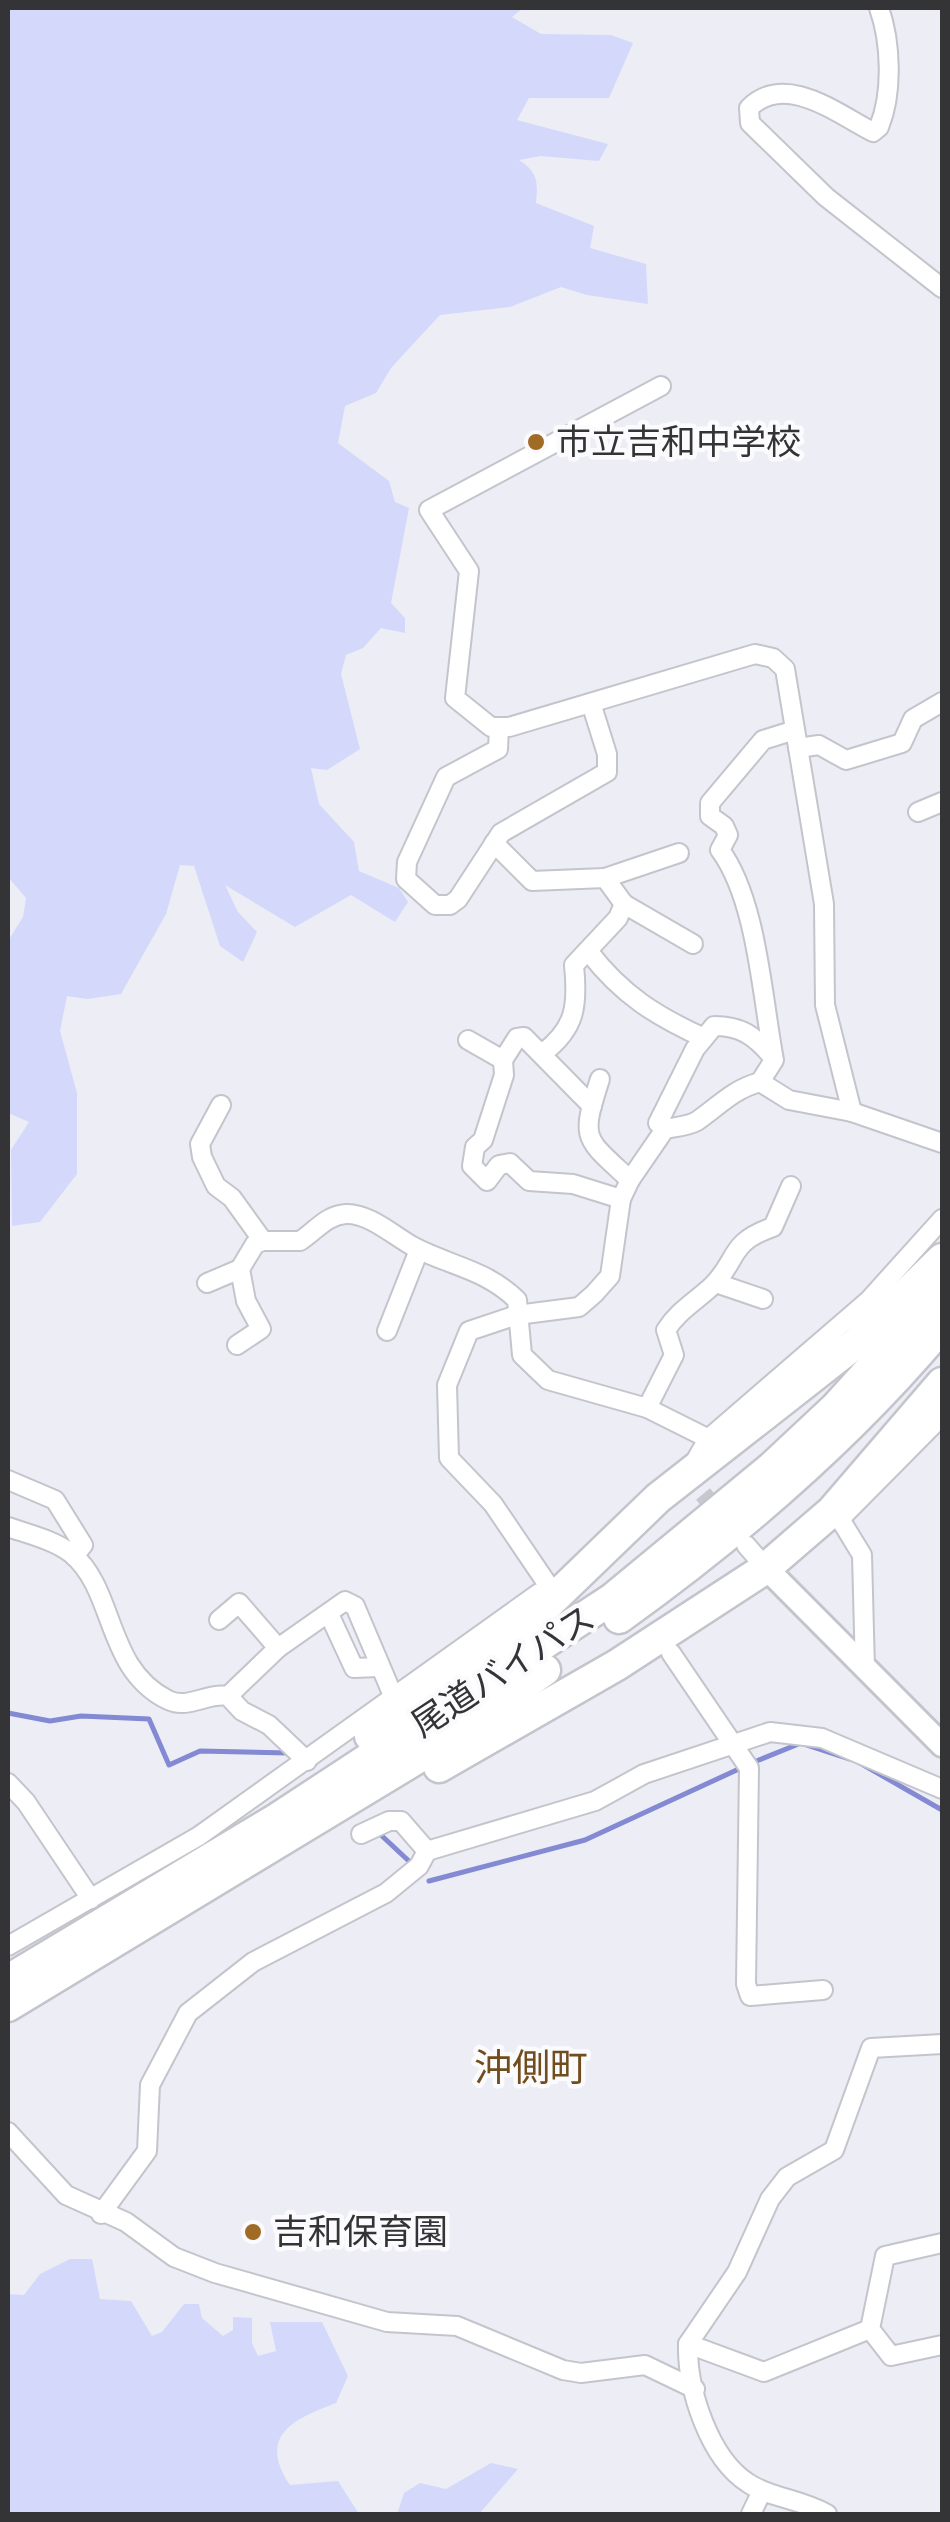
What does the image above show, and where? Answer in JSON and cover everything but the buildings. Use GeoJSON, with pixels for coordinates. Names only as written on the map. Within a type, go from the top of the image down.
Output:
{"type":"FeatureCollection","features":[{"type":"Feature","properties":{"kind":"highway"},"geometry":{"type":"LineString","coordinates":[[147,1894],[516,1634],[695,1485],[715,1442],[856,1343],[942,1259]]}},
{"type":"Feature","properties":{"kind":"highway","name":"尾道バイパス"},"geometry":{"type":"LineString","coordinates":[[8,1980],[278,1818],[612,1599],[772,1468],[834,1408],[942,1290]]}},
{"type":"Feature","properties":{"kind":"highway","name":"尾道バイパス"},"geometry":{"type":"LineString","coordinates":[[8,2006],[444,1742],[675,1578],[860,1414],[942,1326]]}},
{"type":"Feature","properties":{"kind":"highway"},"geometry":{"type":"LineString","coordinates":[[8,2016],[617,1665],[756,1556],[836,1515],[942,1383]]}},
{"type":"Feature","properties":{"kind":"street"},"geometry":{"type":"LineString","coordinates":[[880,8],[887,38],[887,73],[883,117],[874,132],[789,91],[763,94],[749,108],[750,123],[826,198],[942,288]]}},
{"type":"Feature","properties":{"kind":"street"},"geometry":{"type":"LineString","coordinates":[[661,386],[429,510],[470,571],[456,698],[491,728],[498,728],[755,654],[774,658],[785,669],[824,904],[825,1005],[852,1112]]}},
{"type":"Feature","properties":{"kind":"street"},"geometry":{"type":"LineString","coordinates":[[548,1584],[494,1504],[449,1458],[447,1385],[470,1331],[517,1315],[566,1310],[594,1294],[610,1276],[622,1199],[630,1180],[665,1129],[696,1122],[716,1102],[760,1082],[774,1060],[752,923],[732,866],[720,850],[728,836],[710,816],[710,803],[763,740],[797,739],[819,745],[846,760],[902,743],[913,719],[942,702]]}},
{"type":"Feature","properties":{"kind":"street"},"geometry":{"type":"LineString","coordinates":[[498,728],[498,750],[446,777],[406,862],[406,879],[435,905],[450,905],[501,832],[607,772],[607,754],[591,703]]}},
{"type":"Feature","properties":{"kind":"street"},"geometry":{"type":"LineString","coordinates":[[918,812],[942,802]]}},
{"type":"Feature","properties":{"kind":"street"},"geometry":{"type":"LineString","coordinates":[[494,842],[532,881],[606,878],[679,854]]}},
{"type":"Feature","properties":{"kind":"street"},"geometry":{"type":"LineString","coordinates":[[606,878],[624,904],[693,944]]}},
{"type":"Feature","properties":{"kind":"street"},"geometry":{"type":"LineString","coordinates":[[543,1053],[564,1036],[578,1005],[574,965],[589,952],[624,904]]}},
{"type":"Feature","properties":{"kind":"street"},"geometry":{"type":"LineString","coordinates":[[589,952],[609,978],[634,994],[644,1010],[704,1038]]}},
{"type":"Feature","properties":{"kind":"street"},"geometry":{"type":"LineString","coordinates":[[665,1129],[658,1123],[714,1026],[733,1026],[755,1036],[774,1060]]}},
{"type":"Feature","properties":{"kind":"street"},"geometry":{"type":"LineString","coordinates":[[592,1106],[543,1053],[524,1037],[518,1038],[503,1060],[504,1076],[483,1140],[475,1146],[472,1166],[488,1181],[499,1165],[510,1163],[529,1181],[573,1184],[622,1199]]}},
{"type":"Feature","properties":{"kind":"street"},"geometry":{"type":"LineString","coordinates":[[468,1040],[503,1060]]}},
{"type":"Feature","properties":{"kind":"street"},"geometry":{"type":"LineString","coordinates":[[600,1079],[592,1106],[589,1142],[630,1180]]}},
{"type":"Feature","properties":{"kind":"street"},"geometry":{"type":"LineString","coordinates":[[760,1082],[789,1100],[852,1112],[942,1143]]}},
{"type":"Feature","properties":{"kind":"street"},"geometry":{"type":"LineString","coordinates":[[221,1105],[200,1144],[202,1157],[216,1186],[232,1198],[264,1241]]}},
{"type":"Feature","properties":{"kind":"street"},"geometry":{"type":"LineString","coordinates":[[647,1408],[674,1355],[666,1330],[675,1316],[716,1282],[732,1253],[751,1235],[773,1227],[790,1186]]}},
{"type":"Feature","properties":{"kind":"street"},"geometry":{"type":"LineString","coordinates":[[207,1283],[240,1269],[254,1244],[300,1241],[329,1217],[365,1216],[419,1250],[459,1262],[517,1300],[522,1355],[548,1380],[647,1408],[715,1442],[869,1300],[942,1219]]}},
{"type":"Feature","properties":{"kind":"street"},"geometry":{"type":"LineString","coordinates":[[387,1331],[419,1250]]}},
{"type":"Feature","properties":{"kind":"street"},"geometry":{"type":"LineString","coordinates":[[237,1345],[262,1329],[246,1301],[240,1269]]}},
{"type":"Feature","properties":{"kind":"street"},"geometry":{"type":"LineString","coordinates":[[716,1282],[763,1299]]}},
{"type":"Feature","properties":{"kind":"street"},"geometry":{"type":"LineString","coordinates":[[866,1670],[862,1556],[836,1515],[942,1416]]}},
{"type":"Feature","properties":{"kind":"street"},"geometry":{"type":"LineString","coordinates":[[8,1480],[55,1500],[83,1545],[74,1556]]}},
{"type":"Feature","properties":{"kind":"street"},"geometry":{"type":"LineString","coordinates":[[8,1946],[199,1836],[525,1607],[632,1504],[695,1485]]}},
{"type":"Feature","properties":{"kind":"street"},"geometry":{"type":"LineString","coordinates":[[8,1527],[74,1556],[132,1670],[168,1701],[186,1704],[228,1696],[278,1648],[345,1601],[355,1606],[394,1698]]}},
{"type":"Feature","properties":{"kind":"street"},"geometry":{"type":"LineString","coordinates":[[756,1556],[942,1745]]}},
{"type":"Feature","properties":{"kind":"street"},"geometry":{"type":"LineString","coordinates":[[219,1620],[239,1603],[278,1648]]}},
{"type":"Feature","properties":{"kind":"street"},"geometry":{"type":"LineString","coordinates":[[329,1614],[354,1668],[380,1668]]}},
{"type":"Feature","properties":{"kind":"street"},"geometry":{"type":"LineString","coordinates":[[671,1653],[750,1768],[746,1984],[750,1996],[768,1998],[823,1990]]}},
{"type":"Feature","properties":{"kind":"street"},"geometry":{"type":"LineString","coordinates":[[228,1696],[242,1711],[269,1725],[307,1761]]}},
{"type":"Feature","properties":{"kind":"street"},"geometry":{"type":"LineString","coordinates":[[101,2214],[147,2151],[150,2085],[188,2013],[253,1962],[386,1893],[419,1866],[427,1851],[595,1801],[644,1774],[785,1731],[822,1738],[942,1789]]}},
{"type":"Feature","properties":{"kind":"street"},"geometry":{"type":"LineString","coordinates":[[8,1783],[26,1802],[92,1898]]}},
{"type":"Feature","properties":{"kind":"street"},"geometry":{"type":"LineString","coordinates":[[360,1834],[389,1821],[402,1821],[427,1851]]}},
{"type":"Feature","properties":{"kind":"street"},"geometry":{"type":"LineString","coordinates":[[827,2514],[796,2498],[745,2482],[715,2450],[696,2389],[688,2344],[737,2272],[770,2199],[787,2176],[834,2150],[871,2048],[942,2044]]}},
{"type":"Feature","properties":{"kind":"street"},"geometry":{"type":"LineString","coordinates":[[8,2132],[66,2195],[126,2222],[174,2257],[215,2273],[387,2322],[457,2326],[563,2370],[581,2373],[646,2365],[696,2389]]}},
{"type":"Feature","properties":{"kind":"street"},"geometry":{"type":"LineString","coordinates":[[942,2243],[885,2256],[870,2329],[891,2356],[942,2345]]}},
{"type":"Feature","properties":{"kind":"street"},"geometry":{"type":"LineString","coordinates":[[688,2344],[764,2372],[870,2329]]}},
{"type":"Feature","properties":{"kind":"street"},"geometry":{"type":"LineString","coordinates":[[751,2514],[762,2490]]}},
{"type":"Feature","properties":{"kind":"shaded area"},"geometry":{"type":"Polygon","coordinates":[[[8,8],[523,8],[512,17],[541,34],[611,35],[633,43],[609,98],[529,98],[517,120],[608,144],[599,161],[541,156],[519,160],[535,178],[536,203],[594,226],[590,248],[646,264],[648,304],[561,287],[510,307],[440,315],[391,368],[376,393],[345,406],[338,443],[389,481],[395,502],[409,508],[391,603],[405,618],[405,633],[381,628],[363,648],[346,655],[341,674],[360,749],[327,770],[311,768],[319,804],[354,842],[359,871],[399,888],[408,902],[395,922],[351,895],[295,927],[225,885],[238,912],[257,932],[243,962],[220,946],[194,866],[180,865],[166,914],[121,994],[87,999],[67,996],[60,1031],[77,1093],[77,1174],[40,1222],[12,1226],[11,1150],[29,1122],[8,1113],[8,941],[23,917],[26,898],[8,877],[8,8]]]}},
{"type":"Feature","properties":{"kind":"shaded area"},"geometry":{"type":"Polygon","coordinates":[[[70,2259],[92,2259],[100,2299],[131,2301],[152,2336],[162,2332],[184,2304],[199,2304],[202,2318],[223,2336],[233,2330],[233,2317],[252,2318],[252,2343],[258,2356],[276,2351],[270,2322],[322,2322],[348,2376],[336,2403],[306,2416],[284,2432],[277,2454],[290,2485],[338,2481],[359,2514],[8,2514],[8,2294],[24,2295],[40,2274],[70,2259]]]}},
{"type":"Feature","properties":{"kind":"shaded area"},"geometry":{"type":"Polygon","coordinates":[[[491,2463],[518,2469],[479,2514],[397,2514],[404,2493],[420,2483],[446,2489],[491,2463]]]}},
{"type":"Feature","properties":{"kind":"waterway"},"geometry":{"type":"LineString","coordinates":[[8,1713],[50,1721],[81,1716],[149,1719],[169,1765],[200,1751],[289,1753]]}},
{"type":"Feature","properties":{"kind":"waterway"},"geometry":{"type":"LineString","coordinates":[[754,1762],[801,1743],[850,1759]]}},
{"type":"Feature","properties":{"kind":"waterway"},"geometry":{"type":"LineString","coordinates":[[860,1763],[942,1810]]}},
{"type":"Feature","properties":{"kind":"waterway"},"geometry":{"type":"LineString","coordinates":[[429,1881],[585,1840],[741,1768]]}},
{"type":"Feature","properties":{"kind":"waterway"},"geometry":{"type":"LineString","coordinates":[[382,1836],[411,1863]]}},
{"type":"Feature","properties":{"kind":"tunnel"},"geometry":{"type":"LineString","coordinates":[[703,1494],[723,1518]]}},
{"type":"Feature","properties":{"kind":"place","name":"市立吉和中学校"},"geometry":{"type":"Point","coordinates":[536,442]}},
{"type":"Feature","properties":{"kind":"place","name":"吉和保育園"},"geometry":{"type":"Point","coordinates":[253,2232]}},
{"type":"Feature","properties":{"kind":"district","name":"沖側町"},"geometry":{"type":"Point","coordinates":[531,2068]}}]}
